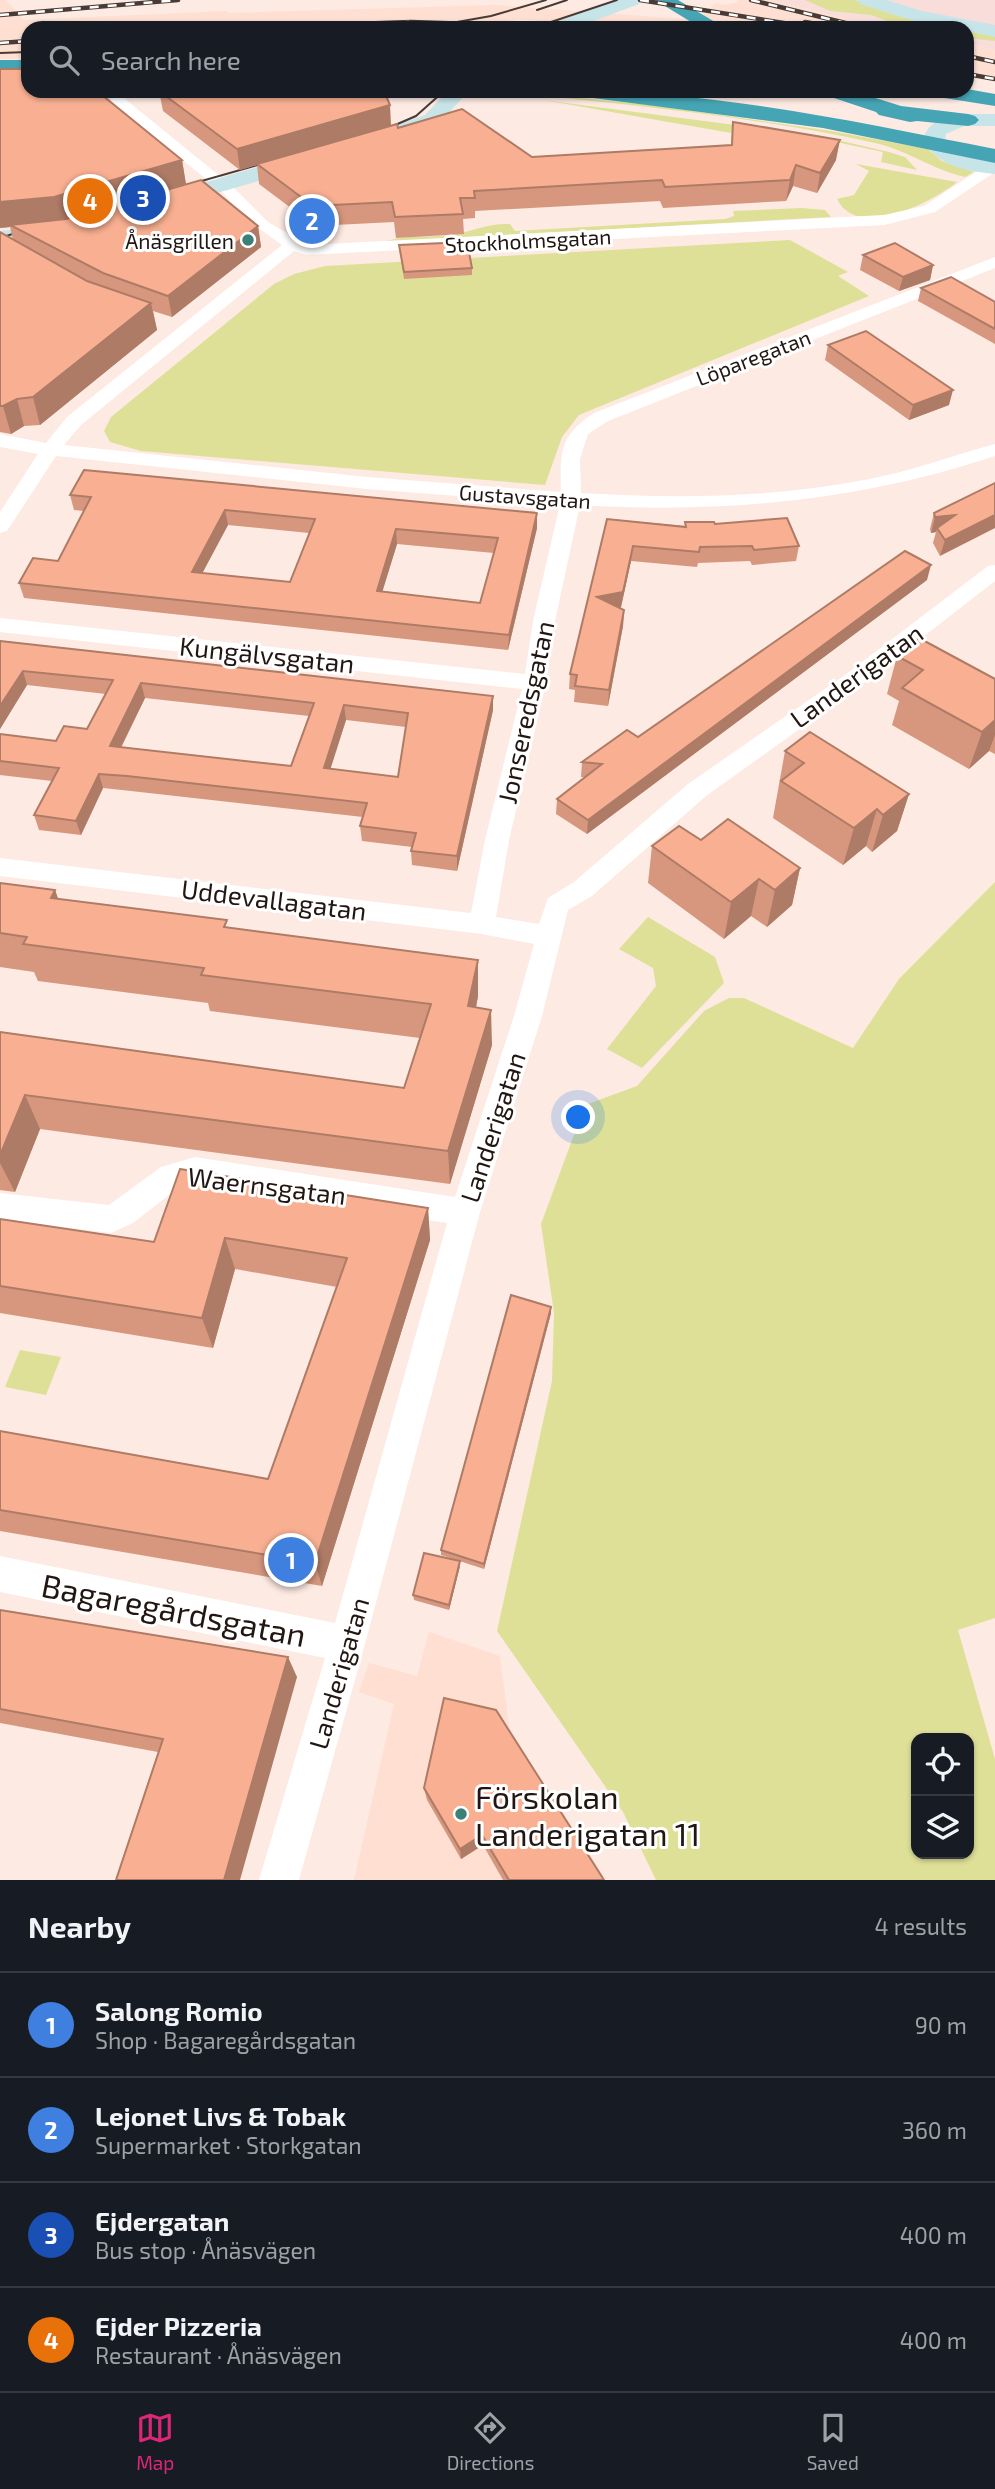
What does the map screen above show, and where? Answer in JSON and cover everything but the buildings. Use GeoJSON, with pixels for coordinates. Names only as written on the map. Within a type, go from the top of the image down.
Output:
{"type":"FeatureCollection","features":[{"type":"Feature","properties":{"kind":"highway"},"geometry":{"type":"LineString","coordinates":[[638,0],[676,21]]}},
{"type":"Feature","properties":{"kind":"highway"},"geometry":{"type":"LineString","coordinates":[[664,0],[702,21]]}},
{"type":"Feature","properties":{"kind":"highway"},"geometry":{"type":"LineString","coordinates":[[0,66],[21,66]]}},
{"type":"Feature","properties":{"kind":"highway"},"geometry":{"type":"LineString","coordinates":[[0,80],[21,79]]}},
{"type":"Feature","properties":{"kind":"highway"},"geometry":{"type":"LineString","coordinates":[[640,98],[761,113],[887,134],[994,164]]}},
{"type":"Feature","properties":{"kind":"highway"},"geometry":{"type":"LineString","coordinates":[[731,98],[831,111],[888,122],[934,135]]}},
{"type":"Feature","properties":{"kind":"highway"},"geometry":{"type":"LineString","coordinates":[[833,98],[908,116],[993,116]]}},
{"type":"Feature","properties":{"kind":"highway"},"geometry":{"type":"LineString","coordinates":[[846,98],[993,116]]}},
{"type":"Feature","properties":{"kind":"highway"},"geometry":{"type":"LineString","coordinates":[[953,98],[993,116]]}},
{"type":"Feature","properties":{"kind":"highway"},"geometry":{"type":"LineString","coordinates":[[866,100],[968,120]]}},
{"type":"Feature","properties":{"kind":"street"},"geometry":{"type":"LineString","coordinates":[[576,21],[632,0]]}},
{"type":"Feature","properties":{"kind":"street"},"geometry":{"type":"LineString","coordinates":[[867,0],[918,16],[948,21]]}},
{"type":"Feature","properties":{"kind":"street"},"geometry":{"type":"LineString","coordinates":[[974,25],[995,29]]}},
{"type":"Feature","properties":{"kind":"street"},"geometry":{"type":"LineString","coordinates":[[0,527],[51,449],[74,421],[292,245],[236,203],[225,187],[116,99],[118,98]]}},
{"type":"Feature","properties":{"kind":"street"},"geometry":{"type":"LineString","coordinates":[[361,144],[399,133],[432,119],[452,98]]}},
{"type":"Feature","properties":{"kind":"street"},"geometry":{"type":"LineString","coordinates":[[993,116],[943,126],[934,135],[935,144],[951,157],[994,164]]}},
{"type":"Feature","properties":{"kind":"street"},"geometry":{"type":"LineString","coordinates":[[136,210],[225,187],[323,155]]}},
{"type":"Feature","properties":{"kind":"street","name":"Stockholmsgatan"},"geometry":{"type":"LineString","coordinates":[[292,245],[306,250],[338,250],[884,220],[929,209],[994,164]]}},
{"type":"Feature","properties":{"kind":"street"},"geometry":{"type":"LineString","coordinates":[[4,243],[23,244],[43,235],[87,225]]}},
{"type":"Feature","properties":{"kind":"street","name":"Löparegatan"},"geometry":{"type":"LineString","coordinates":[[570,499],[570,459],[574,442],[580,431],[591,422],[995,262]]}},
{"type":"Feature","properties":{"kind":"street"},"geometry":{"type":"LineString","coordinates":[[163,324],[185,331]]}},
{"type":"Feature","properties":{"kind":"street","name":"Gustavsgatan"},"geometry":{"type":"LineString","coordinates":[[0,439],[21,447],[299,476],[570,499],[707,503],[807,496],[888,483],[995,450]]}},
{"type":"Feature","properties":{"kind":"street","name":"Jonseredsgatan"},"geometry":{"type":"LineString","coordinates":[[482,924],[497,840],[534,683],[570,499]]}},
{"type":"Feature","properties":{"kind":"street","name":"Landerigatan"},"geometry":{"type":"LineString","coordinates":[[279,1880],[347,1644],[465,1212],[528,1016],[557,905],[583,889],[697,790],[853,680],[995,571]]}},
{"type":"Feature","properties":{"kind":"street","name":"Kungälvsgatan"},"geometry":{"type":"LineString","coordinates":[[0,625],[534,683]]}},
{"type":"Feature","properties":{"kind":"street","name":"Uddevallagatan"},"geometry":{"type":"LineString","coordinates":[[0,867],[482,924],[547,936]]}},
{"type":"Feature","properties":{"kind":"street","name":"Waernsgatan"},"geometry":{"type":"LineString","coordinates":[[0,1206],[111,1219],[124,1215],[163,1181],[184,1170],[195,1170],[465,1212]]}},
{"type":"Feature","properties":{"kind":"street","name":"Bagaregårdsgatan"},"geometry":{"type":"LineString","coordinates":[[0,1574],[347,1644]]}},
{"type":"Feature","properties":{"kind":"shaded area"},"geometry":{"type":"Polygon","coordinates":[[[0,0],[6,0],[23,20],[228,11],[227,13],[496,5],[699,20],[715,3],[725,5],[739,2],[737,0],[771,0],[857,21],[21,21],[21,58],[0,59],[0,0]]]}},
{"type":"Feature","properties":{"kind":"shaded area"},"geometry":{"type":"Polygon","coordinates":[[[771,0],[995,0],[995,50],[974,46],[974,21],[857,21],[771,0]]]}},
{"type":"Feature","properties":{"kind":"shaded area"},"geometry":{"type":"Polygon","coordinates":[[[974,46],[995,50],[995,81],[974,77],[974,46]]]}},
{"type":"Feature","properties":{"kind":"shaded area","name":"Förskolan Landerigatan 11"},"geometry":{"type":"Polygon","coordinates":[[[429,1632],[500,1656],[512,1749],[595,1880],[354,1880],[394,1704],[359,1692],[369,1663],[417,1676],[429,1632]]]}},
{"type":"Feature","properties":{"kind":"green space"},"geometry":{"type":"Polygon","coordinates":[[[805,0],[855,0],[930,21],[888,21],[871,15],[830,11],[805,0]]]}},
{"type":"Feature","properties":{"kind":"green space"},"geometry":{"type":"Polygon","coordinates":[[[974,29],[995,33],[995,41],[974,39],[974,29]]]}},
{"type":"Feature","properties":{"kind":"green space"},"geometry":{"type":"Polygon","coordinates":[[[563,98],[652,105],[831,131],[928,149],[942,161],[974,172],[965,177],[887,146],[831,134],[650,107],[563,98]]]}},
{"type":"Feature","properties":{"kind":"green space"},"geometry":{"type":"Polygon","coordinates":[[[543,100],[820,136],[905,157],[917,170],[881,162],[883,152],[836,142],[828,150],[543,100]]]}},
{"type":"Feature","properties":{"kind":"green space"},"geometry":{"type":"Polygon","coordinates":[[[856,164],[957,182],[931,199],[896,214],[861,217],[847,211],[837,199],[854,195],[869,171],[856,164]]]}},
{"type":"Feature","properties":{"kind":"green space"},"geometry":{"type":"Polygon","coordinates":[[[801,208],[825,210],[831,217],[384,242],[447,235],[502,224],[510,224],[515,231],[725,219],[734,216],[733,211],[801,208]]]}},
{"type":"Feature","properties":{"kind":"green space"},"geometry":{"type":"Polygon","coordinates":[[[790,240],[848,272],[838,276],[869,296],[579,415],[562,437],[545,485],[141,451],[110,442],[104,431],[111,417],[274,284],[294,274],[325,266],[790,240]]]}},
{"type":"Feature","properties":{"kind":"green space"},"geometry":{"type":"Polygon","coordinates":[[[995,882],[995,1618],[958,1630],[995,1759],[995,1880],[656,1880],[623,1812],[497,1631],[552,1381],[554,1313],[541,1224],[585,1105],[637,1086],[704,1011],[729,998],[744,998],[853,1048],[899,979],[995,882]]]}},
{"type":"Feature","properties":{"kind":"green space"},"geometry":{"type":"Polygon","coordinates":[[[648,917],[715,957],[724,983],[642,1068],[607,1049],[656,986],[653,968],[619,949],[648,917]]]}},
{"type":"Feature","properties":{"kind":"green space"},"geometry":{"type":"Polygon","coordinates":[[[20,1350],[61,1357],[46,1395],[5,1387],[20,1350]]]}},
{"type":"Feature","properties":{"kind":"tram line"},"geometry":{"type":"LineString","coordinates":[[463,21],[546,0]]}},
{"type":"Feature","properties":{"kind":"tram line"},"geometry":{"type":"LineString","coordinates":[[537,10],[567,0]]}},
{"type":"Feature","properties":{"kind":"tram line"},"geometry":{"type":"LineString","coordinates":[[554,21],[617,0]]}},
{"type":"Feature","properties":{"kind":"tram line"},"geometry":{"type":"LineString","coordinates":[[0,53],[21,52]]}},
{"type":"Feature","properties":{"kind":"tram line"},"geometry":{"type":"LineString","coordinates":[[379,132],[416,116],[436,98]]}},
{"type":"Feature","properties":{"kind":"tram line"},"geometry":{"type":"LineString","coordinates":[[184,186],[275,160]]}},
{"type":"Feature","properties":{"kind":"tram line"},"geometry":{"type":"LineString","coordinates":[[0,238],[31,228]]}},
{"type":"Feature","properties":{"kind":"railway"},"geometry":{"type":"LineString","coordinates":[[0,15],[178,0]]}},
{"type":"Feature","properties":{"kind":"railway"},"geometry":{"type":"LineString","coordinates":[[640,0],[771,21]]}},
{"type":"Feature","properties":{"kind":"railway"},"geometry":{"type":"LineString","coordinates":[[751,0],[837,21]]}},
{"type":"Feature","properties":{"kind":"railway"},"geometry":{"type":"LineString","coordinates":[[0,43],[21,42]]}},
{"type":"Feature","properties":{"kind":"railway"},"geometry":{"type":"LineString","coordinates":[[974,58],[995,62]]}},
{"type":"Feature","properties":{"kind":"railway"},"geometry":{"type":"LineString","coordinates":[[974,75],[995,79]]}},
{"type":"Feature","properties":{"kind":"place","name":"Ejdergatan"},"geometry":{"type":"Point","coordinates":[143,198]}},
{"type":"Feature","properties":{"kind":"place","name":"Ejder Pizzeria"},"geometry":{"type":"Point","coordinates":[90,201]}},
{"type":"Feature","properties":{"kind":"place","name":"Lejonet Livs & Tobak"},"geometry":{"type":"Point","coordinates":[312,221]}},
{"type":"Feature","properties":{"kind":"place","name":"Ånäsgrillen"},"geometry":{"type":"Point","coordinates":[248,240]}},
{"type":"Feature","properties":{"kind":"place","name":"Salong Romio"},"geometry":{"type":"Point","coordinates":[291,1560]}},
{"type":"Feature","properties":{"kind":"place","name":"Förskolan Landerigatan 11"},"geometry":{"type":"Point","coordinates":[461,1814]}}]}
